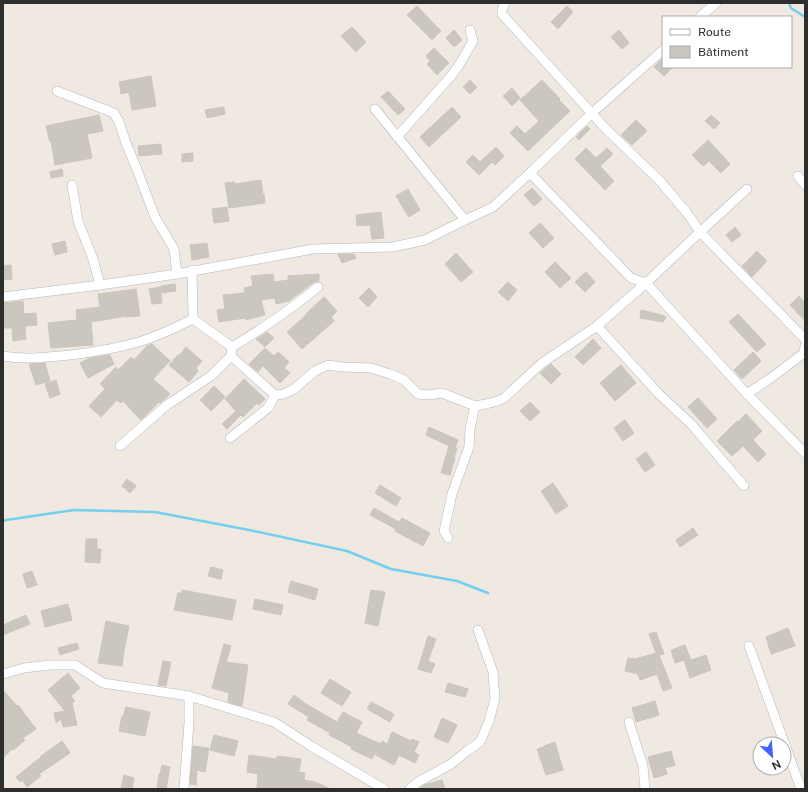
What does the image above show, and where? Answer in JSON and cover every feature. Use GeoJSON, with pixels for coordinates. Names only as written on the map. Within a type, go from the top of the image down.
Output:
{"type":"FeatureCollection","features":[{"type":"Feature","properties":{"kind":"street"},"geometry":{"type":"LineString","coordinates":[[505,3],[502,14],[604,128],[660,182],[700,232],[805,339]]}},
{"type":"Feature","properties":{"kind":"street"},"geometry":{"type":"LineString","coordinates":[[701,16],[716,3]]}},
{"type":"Feature","properties":{"kind":"street"},"geometry":{"type":"LineString","coordinates":[[397,137],[459,65],[473,40],[470,30]]}},
{"type":"Feature","properties":{"kind":"street"},"geometry":{"type":"LineString","coordinates":[[3,297],[177,274],[192,270],[313,249],[393,247],[426,240],[493,207],[592,113],[662,51]]}},
{"type":"Feature","properties":{"kind":"street"},"geometry":{"type":"LineString","coordinates":[[57,91],[114,113],[120,122],[126,143],[155,217],[174,249],[177,274]]}},
{"type":"Feature","properties":{"kind":"street"},"geometry":{"type":"LineString","coordinates":[[374,109],[465,220]]}},
{"type":"Feature","properties":{"kind":"street"},"geometry":{"type":"LineString","coordinates":[[530,173],[631,278],[646,283],[747,394],[805,452]]}},
{"type":"Feature","properties":{"kind":"street"},"geometry":{"type":"LineString","coordinates":[[798,176],[805,185]]}},
{"type":"Feature","properties":{"kind":"street"},"geometry":{"type":"LineString","coordinates":[[72,185],[78,221],[93,259],[100,285]]}},
{"type":"Feature","properties":{"kind":"street"},"geometry":{"type":"LineString","coordinates":[[275,395],[284,394],[294,390],[315,371],[328,365],[371,368],[390,374],[404,380],[418,394],[429,395],[442,393],[475,406],[498,401],[504,398],[542,364],[597,326],[748,189]]}},
{"type":"Feature","properties":{"kind":"street"},"geometry":{"type":"LineString","coordinates":[[192,270],[193,319],[231,352],[275,395]]}},
{"type":"Feature","properties":{"kind":"street"},"geometry":{"type":"LineString","coordinates":[[120,446],[167,405],[211,376],[231,352],[275,321],[318,287]]}},
{"type":"Feature","properties":{"kind":"street"},"geometry":{"type":"LineString","coordinates":[[3,356],[16,359],[50,357],[123,347],[144,341],[193,319]]}},
{"type":"Feature","properties":{"kind":"street"},"geometry":{"type":"LineString","coordinates":[[597,326],[658,393],[692,425],[744,486]]}},
{"type":"Feature","properties":{"kind":"street"},"geometry":{"type":"LineString","coordinates":[[747,394],[776,375],[804,353],[805,346]]}},
{"type":"Feature","properties":{"kind":"street"},"geometry":{"type":"LineString","coordinates":[[230,438],[268,408],[275,395]]}},
{"type":"Feature","properties":{"kind":"street"},"geometry":{"type":"LineString","coordinates":[[448,538],[444,530],[452,494],[469,448],[470,430],[475,406]]}},
{"type":"Feature","properties":{"kind":"street"},"geometry":{"type":"LineString","coordinates":[[410,789],[418,782],[452,764],[480,742],[489,721],[495,699],[493,672],[478,630]]}},
{"type":"Feature","properties":{"kind":"street"},"geometry":{"type":"LineString","coordinates":[[749,646],[801,789]]}},
{"type":"Feature","properties":{"kind":"street"},"geometry":{"type":"LineString","coordinates":[[3,674],[24,668],[50,665],[76,666],[103,683],[189,696],[274,722],[311,746],[384,789]]}},
{"type":"Feature","properties":{"kind":"street"},"geometry":{"type":"LineString","coordinates":[[184,789],[189,723],[189,696]]}},
{"type":"Feature","properties":{"kind":"street"},"geometry":{"type":"LineString","coordinates":[[629,722],[643,766],[646,789]]}},
{"type":"Feature","properties":{"kind":"building"},"geometry":{"type":"Polygon","coordinates":[[[417,6],[441,31],[432,40],[407,15],[417,6]]]}},
{"type":"Feature","properties":{"kind":"building"},"geometry":{"type":"Polygon","coordinates":[[[567,6],[573,12],[558,29],[551,22],[567,6]]]}},
{"type":"Feature","properties":{"kind":"building"},"geometry":{"type":"Polygon","coordinates":[[[352,27],[366,42],[356,52],[341,36],[352,27]]]}},
{"type":"Feature","properties":{"kind":"building"},"geometry":{"type":"Polygon","coordinates":[[[454,30],[462,40],[454,47],[446,38],[454,30]]]}},
{"type":"Feature","properties":{"kind":"building"},"geometry":{"type":"Polygon","coordinates":[[[619,30],[629,43],[622,49],[611,37],[619,30]]]}},
{"type":"Feature","properties":{"kind":"building"},"geometry":{"type":"Polygon","coordinates":[[[434,48],[449,63],[437,75],[427,64],[430,61],[426,56],[434,48]]]}},
{"type":"Feature","properties":{"kind":"building"},"geometry":{"type":"Polygon","coordinates":[[[662,59],[662,68],[672,68],[664,76],[654,67],[662,59]]]}},
{"type":"Feature","properties":{"kind":"building"},"geometry":{"type":"Polygon","coordinates":[[[151,76],[156,106],[132,110],[129,92],[121,94],[119,82],[151,76]]]}},
{"type":"Feature","properties":{"kind":"building"},"geometry":{"type":"Polygon","coordinates":[[[470,80],[477,87],[470,94],[463,87],[470,80]]]}},
{"type":"Feature","properties":{"kind":"building"},"geometry":{"type":"Polygon","coordinates":[[[542,80],[570,111],[528,151],[510,133],[517,126],[525,134],[539,121],[520,100],[542,80]]]}},
{"type":"Feature","properties":{"kind":"building"},"geometry":{"type":"Polygon","coordinates":[[[512,88],[520,98],[512,106],[503,96],[512,88]]]}},
{"type":"Feature","properties":{"kind":"building"},"geometry":{"type":"Polygon","coordinates":[[[388,91],[405,109],[398,115],[381,97],[388,91]]]}},
{"type":"Feature","properties":{"kind":"building"},"geometry":{"type":"Polygon","coordinates":[[[224,107],[225,114],[207,118],[205,110],[224,107]]]}},
{"type":"Feature","properties":{"kind":"building"},"geometry":{"type":"Polygon","coordinates":[[[452,107],[461,117],[429,147],[420,137],[452,107]]]}},
{"type":"Feature","properties":{"kind":"building"},"geometry":{"type":"Polygon","coordinates":[[[99,115],[103,131],[87,134],[92,158],[55,165],[51,141],[50,142],[46,126],[99,115]]]}},
{"type":"Feature","properties":{"kind":"building"},"geometry":{"type":"Polygon","coordinates":[[[711,115],[720,123],[714,129],[705,121],[711,115]]]}},
{"type":"Feature","properties":{"kind":"building"},"geometry":{"type":"Polygon","coordinates":[[[636,120],[647,131],[632,145],[621,135],[636,120]]]}},
{"type":"Feature","properties":{"kind":"building"},"geometry":{"type":"Polygon","coordinates":[[[587,126],[590,129],[579,140],[576,137],[587,126]]]}},
{"type":"Feature","properties":{"kind":"building"},"geometry":{"type":"Polygon","coordinates":[[[708,140],[730,164],[721,173],[709,161],[703,166],[692,155],[708,140]]]}},
{"type":"Feature","properties":{"kind":"building"},"geometry":{"type":"Polygon","coordinates":[[[161,144],[162,154],[139,156],[138,146],[161,144]]]}},
{"type":"Feature","properties":{"kind":"building"},"geometry":{"type":"Polygon","coordinates":[[[496,147],[504,156],[495,165],[492,162],[479,175],[466,162],[473,155],[480,162],[496,147]]]}},
{"type":"Feature","properties":{"kind":"building"},"geometry":{"type":"Polygon","coordinates":[[[586,148],[596,158],[607,148],[613,154],[600,166],[614,181],[605,190],[575,159],[586,148]]]}},
{"type":"Feature","properties":{"kind":"building"},"geometry":{"type":"Polygon","coordinates":[[[193,153],[193,161],[182,162],[182,154],[193,153]]]}},
{"type":"Feature","properties":{"kind":"building"},"geometry":{"type":"Polygon","coordinates":[[[62,169],[63,176],[51,178],[50,172],[62,169]]]}},
{"type":"Feature","properties":{"kind":"building"},"geometry":{"type":"Polygon","coordinates":[[[261,180],[265,203],[229,208],[225,183],[235,182],[235,184],[261,180]]]}},
{"type":"Feature","properties":{"kind":"building"},"geometry":{"type":"Polygon","coordinates":[[[532,188],[542,199],[534,206],[524,195],[532,188]]]}},
{"type":"Feature","properties":{"kind":"building"},"geometry":{"type":"Polygon","coordinates":[[[408,189],[420,210],[409,217],[396,196],[408,189]]]}},
{"type":"Feature","properties":{"kind":"building"},"geometry":{"type":"Polygon","coordinates":[[[227,207],[229,221],[214,223],[212,209],[227,207]]]}},
{"type":"Feature","properties":{"kind":"building"},"geometry":{"type":"Polygon","coordinates":[[[381,212],[384,238],[372,239],[370,225],[357,226],[356,215],[381,212]]]}},
{"type":"Feature","properties":{"kind":"building"},"geometry":{"type":"Polygon","coordinates":[[[540,223],[554,238],[543,248],[529,233],[540,223]]]}},
{"type":"Feature","properties":{"kind":"building"},"geometry":{"type":"Polygon","coordinates":[[[735,227],[741,235],[732,242],[726,235],[735,227]]]}},
{"type":"Feature","properties":{"kind":"building"},"geometry":{"type":"Polygon","coordinates":[[[65,241],[67,252],[55,255],[52,244],[65,241]]]}},
{"type":"Feature","properties":{"kind":"building"},"geometry":{"type":"Polygon","coordinates":[[[207,243],[209,257],[192,260],[190,245],[207,243]]]}},
{"type":"Feature","properties":{"kind":"building"},"geometry":{"type":"Polygon","coordinates":[[[757,251],[767,261],[752,277],[742,266],[757,251]]]}},
{"type":"Feature","properties":{"kind":"building"},"geometry":{"type":"Polygon","coordinates":[[[456,253],[473,272],[461,282],[445,264],[456,253]]]}},
{"type":"Feature","properties":{"kind":"building"},"geometry":{"type":"Polygon","coordinates":[[[338,254],[354,254],[356,258],[342,263],[338,254]]]}},
{"type":"Feature","properties":{"kind":"building"},"geometry":{"type":"Polygon","coordinates":[[[555,262],[571,278],[560,288],[545,272],[555,262]]]}},
{"type":"Feature","properties":{"kind":"building"},"geometry":{"type":"Polygon","coordinates":[[[11,265],[12,279],[3,280],[3,266],[11,265]]]}},
{"type":"Feature","properties":{"kind":"building"},"geometry":{"type":"Polygon","coordinates":[[[586,272],[595,282],[585,292],[575,282],[586,272]]]}},
{"type":"Feature","properties":{"kind":"building"},"geometry":{"type":"Polygon","coordinates":[[[273,274],[274,282],[288,280],[288,276],[319,274],[319,281],[314,282],[289,301],[276,304],[275,298],[261,300],[265,315],[246,320],[245,318],[219,322],[217,310],[225,309],[223,295],[245,293],[244,288],[253,286],[251,276],[273,274]]]}},
{"type":"Feature","properties":{"kind":"building"},"geometry":{"type":"Polygon","coordinates":[[[508,282],[517,290],[508,301],[498,292],[508,282]]]}},
{"type":"Feature","properties":{"kind":"building"},"geometry":{"type":"Polygon","coordinates":[[[175,284],[176,291],[162,293],[161,286],[175,284]]]}},
{"type":"Feature","properties":{"kind":"building"},"geometry":{"type":"Polygon","coordinates":[[[160,287],[162,303],[152,304],[149,289],[160,287]]]}},
{"type":"Feature","properties":{"kind":"building"},"geometry":{"type":"Polygon","coordinates":[[[369,288],[377,297],[368,307],[359,298],[369,288]]]}},
{"type":"Feature","properties":{"kind":"building"},"geometry":{"type":"Polygon","coordinates":[[[136,289],[140,316],[127,316],[91,322],[93,345],[51,348],[48,323],[77,320],[76,310],[100,307],[98,294],[136,289]]]}},
{"type":"Feature","properties":{"kind":"building"},"geometry":{"type":"Polygon","coordinates":[[[799,296],[805,303],[805,321],[790,305],[799,296]]]}},
{"type":"Feature","properties":{"kind":"building"},"geometry":{"type":"Polygon","coordinates":[[[324,297],[337,311],[331,317],[334,321],[302,349],[287,332],[324,297]]]}},
{"type":"Feature","properties":{"kind":"building"},"geometry":{"type":"Polygon","coordinates":[[[23,301],[24,314],[36,313],[37,325],[25,326],[26,339],[13,341],[12,328],[4,328],[3,303],[23,301]]]}},
{"type":"Feature","properties":{"kind":"building"},"geometry":{"type":"Polygon","coordinates":[[[641,310],[666,317],[663,322],[640,318],[641,310]]]}},
{"type":"Feature","properties":{"kind":"building"},"geometry":{"type":"Polygon","coordinates":[[[738,314],[766,344],[757,352],[729,322],[738,314]]]}},
{"type":"Feature","properties":{"kind":"building"},"geometry":{"type":"Polygon","coordinates":[[[267,332],[274,338],[265,347],[256,339],[267,332]]]}},
{"type":"Feature","properties":{"kind":"building"},"geometry":{"type":"Polygon","coordinates":[[[593,339],[601,348],[583,365],[575,357],[593,339]]]}},
{"type":"Feature","properties":{"kind":"building"},"geometry":{"type":"Polygon","coordinates":[[[152,344],[170,361],[153,379],[170,394],[160,403],[159,402],[141,420],[123,401],[121,403],[117,400],[101,417],[89,406],[105,389],[100,384],[116,367],[118,370],[131,357],[134,360],[147,346],[152,344]]]}},
{"type":"Feature","properties":{"kind":"building"},"geometry":{"type":"Polygon","coordinates":[[[186,347],[202,361],[196,368],[198,371],[189,382],[169,365],[186,347]]]}},
{"type":"Feature","properties":{"kind":"building"},"geometry":{"type":"Polygon","coordinates":[[[265,348],[274,356],[278,352],[289,362],[284,368],[290,373],[280,383],[263,366],[258,372],[249,364],[265,348]]]}},
{"type":"Feature","properties":{"kind":"building"},"geometry":{"type":"Polygon","coordinates":[[[753,352],[761,361],[742,379],[734,370],[753,352]]]}},
{"type":"Feature","properties":{"kind":"building"},"geometry":{"type":"Polygon","coordinates":[[[110,355],[114,364],[88,378],[80,363],[90,358],[110,355]]]}},
{"type":"Feature","properties":{"kind":"building"},"geometry":{"type":"Polygon","coordinates":[[[45,363],[50,381],[36,385],[29,364],[45,363]]]}},
{"type":"Feature","properties":{"kind":"building"},"geometry":{"type":"Polygon","coordinates":[[[551,364],[561,374],[551,384],[540,373],[551,364]]]}},
{"type":"Feature","properties":{"kind":"building"},"geometry":{"type":"Polygon","coordinates":[[[621,365],[636,383],[615,401],[600,383],[621,365]]]}},
{"type":"Feature","properties":{"kind":"building"},"geometry":{"type":"Polygon","coordinates":[[[244,379],[265,399],[259,405],[257,403],[243,417],[241,415],[227,429],[222,424],[236,411],[225,399],[244,379]]]}},
{"type":"Feature","properties":{"kind":"building"},"geometry":{"type":"Polygon","coordinates":[[[56,380],[60,394],[50,398],[45,384],[56,380]]]}},
{"type":"Feature","properties":{"kind":"building"},"geometry":{"type":"Polygon","coordinates":[[[214,386],[225,397],[211,411],[200,400],[214,386]]]}},
{"type":"Feature","properties":{"kind":"building"},"geometry":{"type":"Polygon","coordinates":[[[698,398],[717,419],[707,428],[688,407],[698,398]]]}},
{"type":"Feature","properties":{"kind":"building"},"geometry":{"type":"Polygon","coordinates":[[[530,402],[540,412],[530,421],[520,411],[530,402]]]}},
{"type":"Feature","properties":{"kind":"building"},"geometry":{"type":"Polygon","coordinates":[[[746,414],[762,431],[753,440],[766,454],[758,462],[743,446],[732,456],[717,441],[746,414]]]}},
{"type":"Feature","properties":{"kind":"building"},"geometry":{"type":"Polygon","coordinates":[[[625,420],[634,433],[623,441],[614,428],[625,420]]]}},
{"type":"Feature","properties":{"kind":"building"},"geometry":{"type":"Polygon","coordinates":[[[429,427],[458,440],[450,475],[441,473],[449,446],[426,435],[429,427]]]}},
{"type":"Feature","properties":{"kind":"building"},"geometry":{"type":"Polygon","coordinates":[[[646,452],[655,465],[645,472],[636,459],[646,452]]]}},
{"type":"Feature","properties":{"kind":"building"},"geometry":{"type":"Polygon","coordinates":[[[127,479],[136,486],[130,493],[122,486],[127,479]]]}},
{"type":"Feature","properties":{"kind":"building"},"geometry":{"type":"Polygon","coordinates":[[[553,483],[568,506],[556,514],[541,491],[553,483]]]}},
{"type":"Feature","properties":{"kind":"building"},"geometry":{"type":"Polygon","coordinates":[[[380,485],[401,498],[396,506],[375,493],[380,485]]]}},
{"type":"Feature","properties":{"kind":"building"},"geometry":{"type":"Polygon","coordinates":[[[374,508],[399,522],[402,518],[430,533],[423,546],[370,515],[374,508]]]}},
{"type":"Feature","properties":{"kind":"building"},"geometry":{"type":"Polygon","coordinates":[[[693,528],[698,535],[680,547],[676,540],[693,528]]]}},
{"type":"Feature","properties":{"kind":"building"},"geometry":{"type":"Polygon","coordinates":[[[86,539],[97,539],[97,549],[101,549],[100,563],[85,562],[86,539]]]}},
{"type":"Feature","properties":{"kind":"building"},"geometry":{"type":"Polygon","coordinates":[[[211,567],[223,570],[221,579],[208,576],[211,567]]]}},
{"type":"Feature","properties":{"kind":"building"},"geometry":{"type":"Polygon","coordinates":[[[32,571],[37,585],[27,588],[23,574],[32,571]]]}},
{"type":"Feature","properties":{"kind":"building"},"geometry":{"type":"Polygon","coordinates":[[[291,581],[318,589],[315,600],[288,592],[291,581]]]}},
{"type":"Feature","properties":{"kind":"building"},"geometry":{"type":"Polygon","coordinates":[[[182,590],[236,600],[232,620],[174,610],[178,593],[182,593],[182,590]]]}},
{"type":"Feature","properties":{"kind":"building"},"geometry":{"type":"Polygon","coordinates":[[[371,590],[385,592],[378,626],[365,623],[371,590]]]}},
{"type":"Feature","properties":{"kind":"building"},"geometry":{"type":"Polygon","coordinates":[[[255,599],[283,605],[281,615],[253,609],[255,599]]]}},
{"type":"Feature","properties":{"kind":"building"},"geometry":{"type":"Polygon","coordinates":[[[68,604],[72,620],[45,627],[41,611],[68,604]]]}},
{"type":"Feature","properties":{"kind":"building"},"geometry":{"type":"Polygon","coordinates":[[[26,615],[30,624],[3,635],[3,625],[26,615]]]}},
{"type":"Feature","properties":{"kind":"building"},"geometry":{"type":"Polygon","coordinates":[[[106,621],[129,626],[122,666],[98,663],[106,621]]]}},
{"type":"Feature","properties":{"kind":"building"},"geometry":{"type":"Polygon","coordinates":[[[788,628],[795,646],[771,654],[766,637],[788,628]]]}},
{"type":"Feature","properties":{"kind":"building"},"geometry":{"type":"Polygon","coordinates":[[[656,632],[664,654],[659,655],[672,688],[663,691],[657,674],[640,680],[638,674],[625,671],[628,658],[635,659],[656,653],[649,634],[656,632]]]}},
{"type":"Feature","properties":{"kind":"building"},"geometry":{"type":"Polygon","coordinates":[[[428,636],[436,639],[428,661],[435,664],[431,673],[418,669],[428,636]]]}},
{"type":"Feature","properties":{"kind":"building"},"geometry":{"type":"Polygon","coordinates":[[[77,643],[79,649],[60,655],[58,648],[77,643]]]}},
{"type":"Feature","properties":{"kind":"building"},"geometry":{"type":"Polygon","coordinates":[[[224,644],[231,646],[226,662],[248,665],[242,706],[228,702],[229,693],[212,688],[224,644]]]}},
{"type":"Feature","properties":{"kind":"building"},"geometry":{"type":"Polygon","coordinates":[[[685,645],[691,660],[706,655],[711,670],[690,678],[684,660],[675,663],[671,650],[685,645]]]}},
{"type":"Feature","properties":{"kind":"building"},"geometry":{"type":"Polygon","coordinates":[[[163,661],[171,662],[166,686],[158,685],[163,661]]]}},
{"type":"Feature","properties":{"kind":"building"},"geometry":{"type":"Polygon","coordinates":[[[68,673],[80,688],[71,696],[75,701],[72,703],[77,725],[63,727],[61,719],[56,723],[54,713],[65,711],[48,690],[68,673]]]}},
{"type":"Feature","properties":{"kind":"building"},"geometry":{"type":"Polygon","coordinates":[[[330,679],[351,692],[342,706],[321,693],[330,679]]]}},
{"type":"Feature","properties":{"kind":"building"},"geometry":{"type":"Polygon","coordinates":[[[448,683],[468,689],[465,697],[445,692],[448,683]]]}},
{"type":"Feature","properties":{"kind":"building"},"geometry":{"type":"Polygon","coordinates":[[[3,690],[17,706],[18,705],[36,729],[23,738],[25,740],[13,750],[12,749],[3,758],[3,690]]]}},
{"type":"Feature","properties":{"kind":"building"},"geometry":{"type":"Polygon","coordinates":[[[294,695],[306,704],[337,722],[343,712],[362,722],[356,733],[381,744],[382,741],[387,744],[392,732],[411,741],[412,739],[419,742],[414,752],[419,755],[415,763],[399,755],[394,765],[374,754],[372,759],[351,749],[352,747],[329,735],[330,733],[307,720],[309,717],[288,704],[294,695]]]}},
{"type":"Feature","properties":{"kind":"building"},"geometry":{"type":"Polygon","coordinates":[[[655,701],[659,715],[636,722],[632,708],[655,701]]]}},
{"type":"Feature","properties":{"kind":"building"},"geometry":{"type":"Polygon","coordinates":[[[371,702],[394,714],[390,722],[367,709],[371,702]]]}},
{"type":"Feature","properties":{"kind":"building"},"geometry":{"type":"Polygon","coordinates":[[[126,707],[150,712],[145,736],[119,731],[122,716],[123,717],[126,707]]]}},
{"type":"Feature","properties":{"kind":"building"},"geometry":{"type":"Polygon","coordinates":[[[442,718],[457,725],[448,743],[434,737],[442,718]]]}},
{"type":"Feature","properties":{"kind":"building"},"geometry":{"type":"Polygon","coordinates":[[[214,735],[238,741],[234,756],[210,750],[214,735]]]}},
{"type":"Feature","properties":{"kind":"building"},"geometry":{"type":"Polygon","coordinates":[[[62,741],[70,753],[39,774],[41,776],[27,787],[22,780],[20,782],[16,777],[62,741]]]}},
{"type":"Feature","properties":{"kind":"building"},"geometry":{"type":"Polygon","coordinates":[[[555,742],[563,770],[546,775],[537,749],[555,742]]]}},
{"type":"Feature","properties":{"kind":"building"},"geometry":{"type":"Polygon","coordinates":[[[193,746],[209,748],[205,772],[197,770],[196,785],[190,784],[193,746]]]}},
{"type":"Feature","properties":{"kind":"building"},"geometry":{"type":"Polygon","coordinates":[[[671,751],[675,765],[665,768],[667,774],[654,778],[648,757],[671,751]]]}},
{"type":"Feature","properties":{"kind":"building"},"geometry":{"type":"Polygon","coordinates":[[[249,755],[277,759],[277,756],[301,759],[299,772],[305,773],[304,780],[315,782],[331,789],[257,789],[258,774],[247,772],[249,755]]]}},
{"type":"Feature","properties":{"kind":"building"},"geometry":{"type":"Polygon","coordinates":[[[162,765],[170,767],[166,789],[157,788],[162,765]]]}},
{"type":"Feature","properties":{"kind":"building"},"geometry":{"type":"Polygon","coordinates":[[[124,775],[134,778],[132,789],[121,789],[124,775]]]}},
{"type":"Feature","properties":{"kind":"building"},"geometry":{"type":"Polygon","coordinates":[[[442,780],[445,789],[419,789],[424,785],[442,780]]]}},
{"type":"Feature","properties":{"kind":"waterway"},"geometry":{"type":"LineString","coordinates":[[789,3],[791,8],[805,17]]}},
{"type":"Feature","properties":{"kind":"waterway"},"geometry":{"type":"LineString","coordinates":[[3,521],[74,510],[155,512],[347,551],[391,569],[457,581],[488,593]]}}]}
